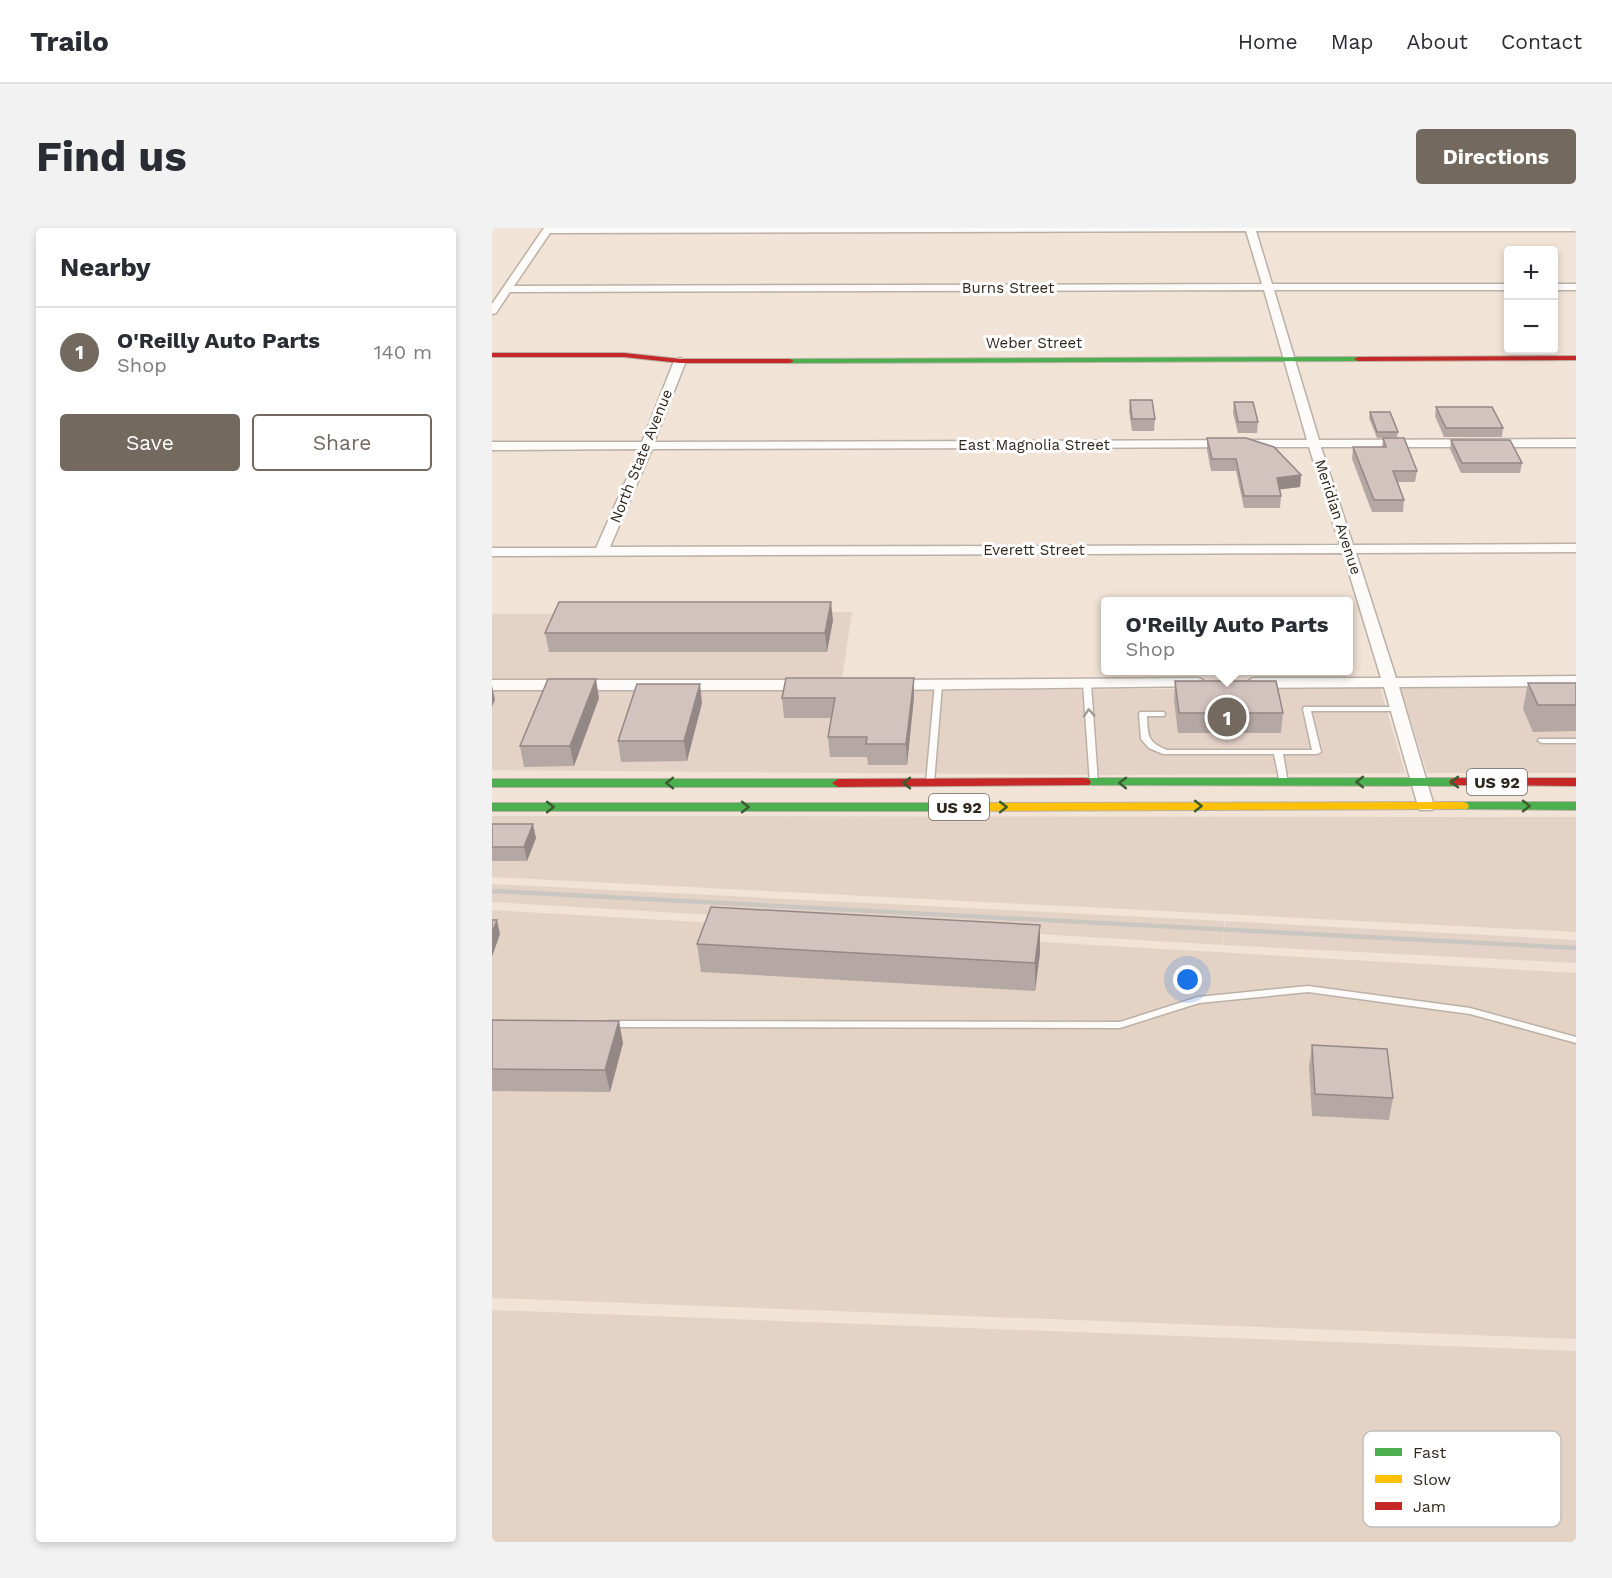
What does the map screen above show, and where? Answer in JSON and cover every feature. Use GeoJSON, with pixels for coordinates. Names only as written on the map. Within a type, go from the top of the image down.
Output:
{"type":"FeatureCollection","features":[{"type":"Feature","properties":{"kind":"main road","name":"Weber Street"},"geometry":{"type":"LineString","coordinates":[[492,355],[624,355],[680,360],[1576,358]]}},
{"type":"Feature","properties":{"kind":"main road","name":"US 92"},"geometry":{"type":"LineString","coordinates":[[492,783],[1576,783]]}},
{"type":"Feature","properties":{"kind":"main road"},"geometry":{"type":"LineString","coordinates":[[783,807],[788,783]]}},
{"type":"Feature","properties":{"kind":"main road","name":"US 92"},"geometry":{"type":"LineString","coordinates":[[492,807],[1576,806]]}},
{"type":"Feature","properties":{"kind":"street","name":"Meridian Avenue"},"geometry":{"type":"LineString","coordinates":[[1250,228],[1426,806]]}},
{"type":"Feature","properties":{"kind":"street"},"geometry":{"type":"LineString","coordinates":[[492,311],[548,229],[1576,228]]}},
{"type":"Feature","properties":{"kind":"street","name":"Burns Street"},"geometry":{"type":"LineString","coordinates":[[507,289],[1504,287]]}},
{"type":"Feature","properties":{"kind":"street"},"geometry":{"type":"LineString","coordinates":[[1558,287],[1576,287]]}},
{"type":"Feature","properties":{"kind":"street","name":"North State Avenue"},"geometry":{"type":"LineString","coordinates":[[601,552],[647,446],[680,360]]}},
{"type":"Feature","properties":{"kind":"street","name":"East Magnolia Street"},"geometry":{"type":"LineString","coordinates":[[492,447],[1576,443]]}},
{"type":"Feature","properties":{"kind":"street","name":"Everett Street"},"geometry":{"type":"LineString","coordinates":[[492,552],[1576,548]]}},
{"type":"Feature","properties":{"kind":"street"},"geometry":{"type":"LineString","coordinates":[[1238,683],[1576,681]]}},
{"type":"Feature","properties":{"kind":"street"},"geometry":{"type":"LineString","coordinates":[[875,685],[1215,683]]}},
{"type":"Feature","properties":{"kind":"street"},"geometry":{"type":"LineString","coordinates":[[492,685],[827,685]]}},
{"type":"Feature","properties":{"kind":"lane"},"geometry":{"type":"LineString","coordinates":[[1087,684],[1094,783]]}},
{"type":"Feature","properties":{"kind":"lane"},"geometry":{"type":"LineString","coordinates":[[930,783],[938,685]]}},
{"type":"Feature","properties":{"kind":"lane"},"geometry":{"type":"LineString","coordinates":[[1161,714],[1143,714],[1144,740],[1150,747],[1166,752],[1317,752],[1307,709],[1397,709]]}},
{"type":"Feature","properties":{"kind":"lane"},"geometry":{"type":"LineString","coordinates":[[1542,741],[1576,741]]}},
{"type":"Feature","properties":{"kind":"lane"},"geometry":{"type":"LineString","coordinates":[[1278,752],[1284,783]]}},
{"type":"Feature","properties":{"kind":"lane"},"geometry":{"type":"LineString","coordinates":[[596,1024],[1120,1025],[1198,1000],[1308,989],[1470,1011],[1576,1040]]}},
{"type":"Feature","properties":{"kind":"shaded area"},"geometry":{"type":"Polygon","coordinates":[[[852,612],[842,679],[492,679],[492,614],[852,612]]]}},
{"type":"Feature","properties":{"kind":"shaded area"},"geometry":{"type":"Polygon","coordinates":[[[1380,687],[1405,773],[1105,775],[492,770],[492,691],[910,691],[1380,687]]]}},
{"type":"Feature","properties":{"kind":"shaded area"},"geometry":{"type":"Polygon","coordinates":[[[1400,687],[1576,687],[1576,773],[1427,773],[1400,687]]]}},
{"type":"Feature","properties":{"kind":"shaded area"},"geometry":{"type":"Polygon","coordinates":[[[492,816],[1576,817],[1576,932],[492,877],[492,816]]]}},
{"type":"Feature","properties":{"kind":"shaded area"},"geometry":{"type":"Polygon","coordinates":[[[492,884],[1224,921],[1223,945],[492,902],[492,884]]]}},
{"type":"Feature","properties":{"kind":"shaded area"},"geometry":{"type":"Polygon","coordinates":[[[492,910],[1576,973],[1576,1339],[492,1298],[492,910]]]}},
{"type":"Feature","properties":{"kind":"shaded area"},"geometry":{"type":"Polygon","coordinates":[[[1225,921],[1576,940],[1576,963],[1223,945],[1225,921]]]}},
{"type":"Feature","properties":{"kind":"shaded area"},"geometry":{"type":"Polygon","coordinates":[[[492,1310],[1576,1351],[1576,1542],[492,1542],[492,1310]]]}},
{"type":"Feature","properties":{"kind":"building"},"geometry":{"type":"Polygon","coordinates":[[[1130,400],[1152,400],[1155,419],[1132,419],[1130,400]]]}},
{"type":"Feature","properties":{"kind":"building"},"geometry":{"type":"Polygon","coordinates":[[[1234,402],[1253,402],[1258,422],[1238,422],[1234,402]]]}},
{"type":"Feature","properties":{"kind":"building"},"geometry":{"type":"Polygon","coordinates":[[[1436,407],[1492,407],[1503,428],[1446,428],[1436,407]]]}},
{"type":"Feature","properties":{"kind":"building"},"geometry":{"type":"Polygon","coordinates":[[[1370,412],[1390,412],[1398,432],[1377,432],[1370,412]]]}},
{"type":"Feature","properties":{"kind":"building"},"geometry":{"type":"Polygon","coordinates":[[[1207,438],[1246,438],[1274,447],[1301,475],[1277,478],[1281,496],[1244,496],[1236,459],[1212,459],[1207,438]]]}},
{"type":"Feature","properties":{"kind":"building"},"geometry":{"type":"Polygon","coordinates":[[[1383,438],[1404,438],[1417,471],[1393,471],[1404,500],[1374,500],[1353,447],[1386,447],[1383,438]]]}},
{"type":"Feature","properties":{"kind":"building"},"geometry":{"type":"Polygon","coordinates":[[[1451,440],[1510,440],[1522,463],[1462,463],[1451,440]]]}},
{"type":"Feature","properties":{"kind":"building"},"geometry":{"type":"Polygon","coordinates":[[[559,602],[831,602],[825,633],[545,633],[559,602]]]}},
{"type":"Feature","properties":{"kind":"building"},"geometry":{"type":"Polygon","coordinates":[[[786,678],[914,678],[906,744],[866,744],[867,737],[828,737],[835,698],[782,698],[786,678]]]}},
{"type":"Feature","properties":{"kind":"building"},"geometry":{"type":"Polygon","coordinates":[[[548,679],[596,679],[570,746],[520,746],[548,679]]]}},
{"type":"Feature","properties":{"kind":"building"},"geometry":{"type":"Polygon","coordinates":[[[1175,681],[1276,681],[1283,713],[1179,713],[1175,681]]]}},
{"type":"Feature","properties":{"kind":"building"},"geometry":{"type":"Polygon","coordinates":[[[1528,683],[1576,683],[1576,705],[1538,705],[1528,683]]]}},
{"type":"Feature","properties":{"kind":"building"},"geometry":{"type":"Polygon","coordinates":[[[637,684],[700,684],[684,741],[618,741],[637,684]]]}},
{"type":"Feature","properties":{"kind":"building"},"geometry":{"type":"Polygon","coordinates":[[[492,824],[533,824],[524,847],[492,847],[492,824]]]}},
{"type":"Feature","properties":{"kind":"building"},"geometry":{"type":"Polygon","coordinates":[[[711,907],[1040,925],[1035,963],[697,944],[711,907]]]}},
{"type":"Feature","properties":{"kind":"building"},"geometry":{"type":"Polygon","coordinates":[[[492,920],[497,920],[492,933],[492,920]]]}},
{"type":"Feature","properties":{"kind":"building"},"geometry":{"type":"Polygon","coordinates":[[[492,1020],[619,1021],[605,1070],[492,1069],[492,1020]]]}},
{"type":"Feature","properties":{"kind":"building"},"geometry":{"type":"Polygon","coordinates":[[[1312,1045],[1387,1049],[1393,1098],[1315,1094],[1312,1045]]]}},
{"type":"Feature","properties":{"kind":"railway"},"geometry":{"type":"LineString","coordinates":[[492,891],[1576,948]]}},
{"type":"Feature","properties":{"kind":"traffic: fast"},"geometry":{"type":"LineString","coordinates":[[790,361],[1358,359]]}},
{"type":"Feature","properties":{"kind":"traffic: fast"},"geometry":{"type":"LineString","coordinates":[[1085,782],[1455,782]]}},
{"type":"Feature","properties":{"kind":"traffic: fast"},"geometry":{"type":"LineString","coordinates":[[492,783],[838,783]]}},
{"type":"Feature","properties":{"kind":"traffic: fast"},"geometry":{"type":"LineString","coordinates":[[1463,806],[1576,806]]}},
{"type":"Feature","properties":{"kind":"traffic: fast"},"geometry":{"type":"LineString","coordinates":[[492,807],[972,807]]}},
{"type":"Feature","properties":{"kind":"traffic: slow"},"geometry":{"type":"LineString","coordinates":[[972,807],[1463,806]]}},
{"type":"Feature","properties":{"kind":"traffic: jam"},"geometry":{"type":"LineString","coordinates":[[492,355],[624,355],[680,361],[790,361]]}},
{"type":"Feature","properties":{"kind":"traffic: jam"},"geometry":{"type":"LineString","coordinates":[[1358,359],[1576,358]]}},
{"type":"Feature","properties":{"kind":"traffic: jam"},"geometry":{"type":"LineString","coordinates":[[838,783],[1085,782]]}},
{"type":"Feature","properties":{"kind":"traffic: jam"},"geometry":{"type":"LineString","coordinates":[[1455,782],[1576,782]]}},
{"type":"Feature","properties":{"kind":"place","name":"O'Reilly Auto Parts"},"geometry":{"type":"Point","coordinates":[1227,717]}}]}
